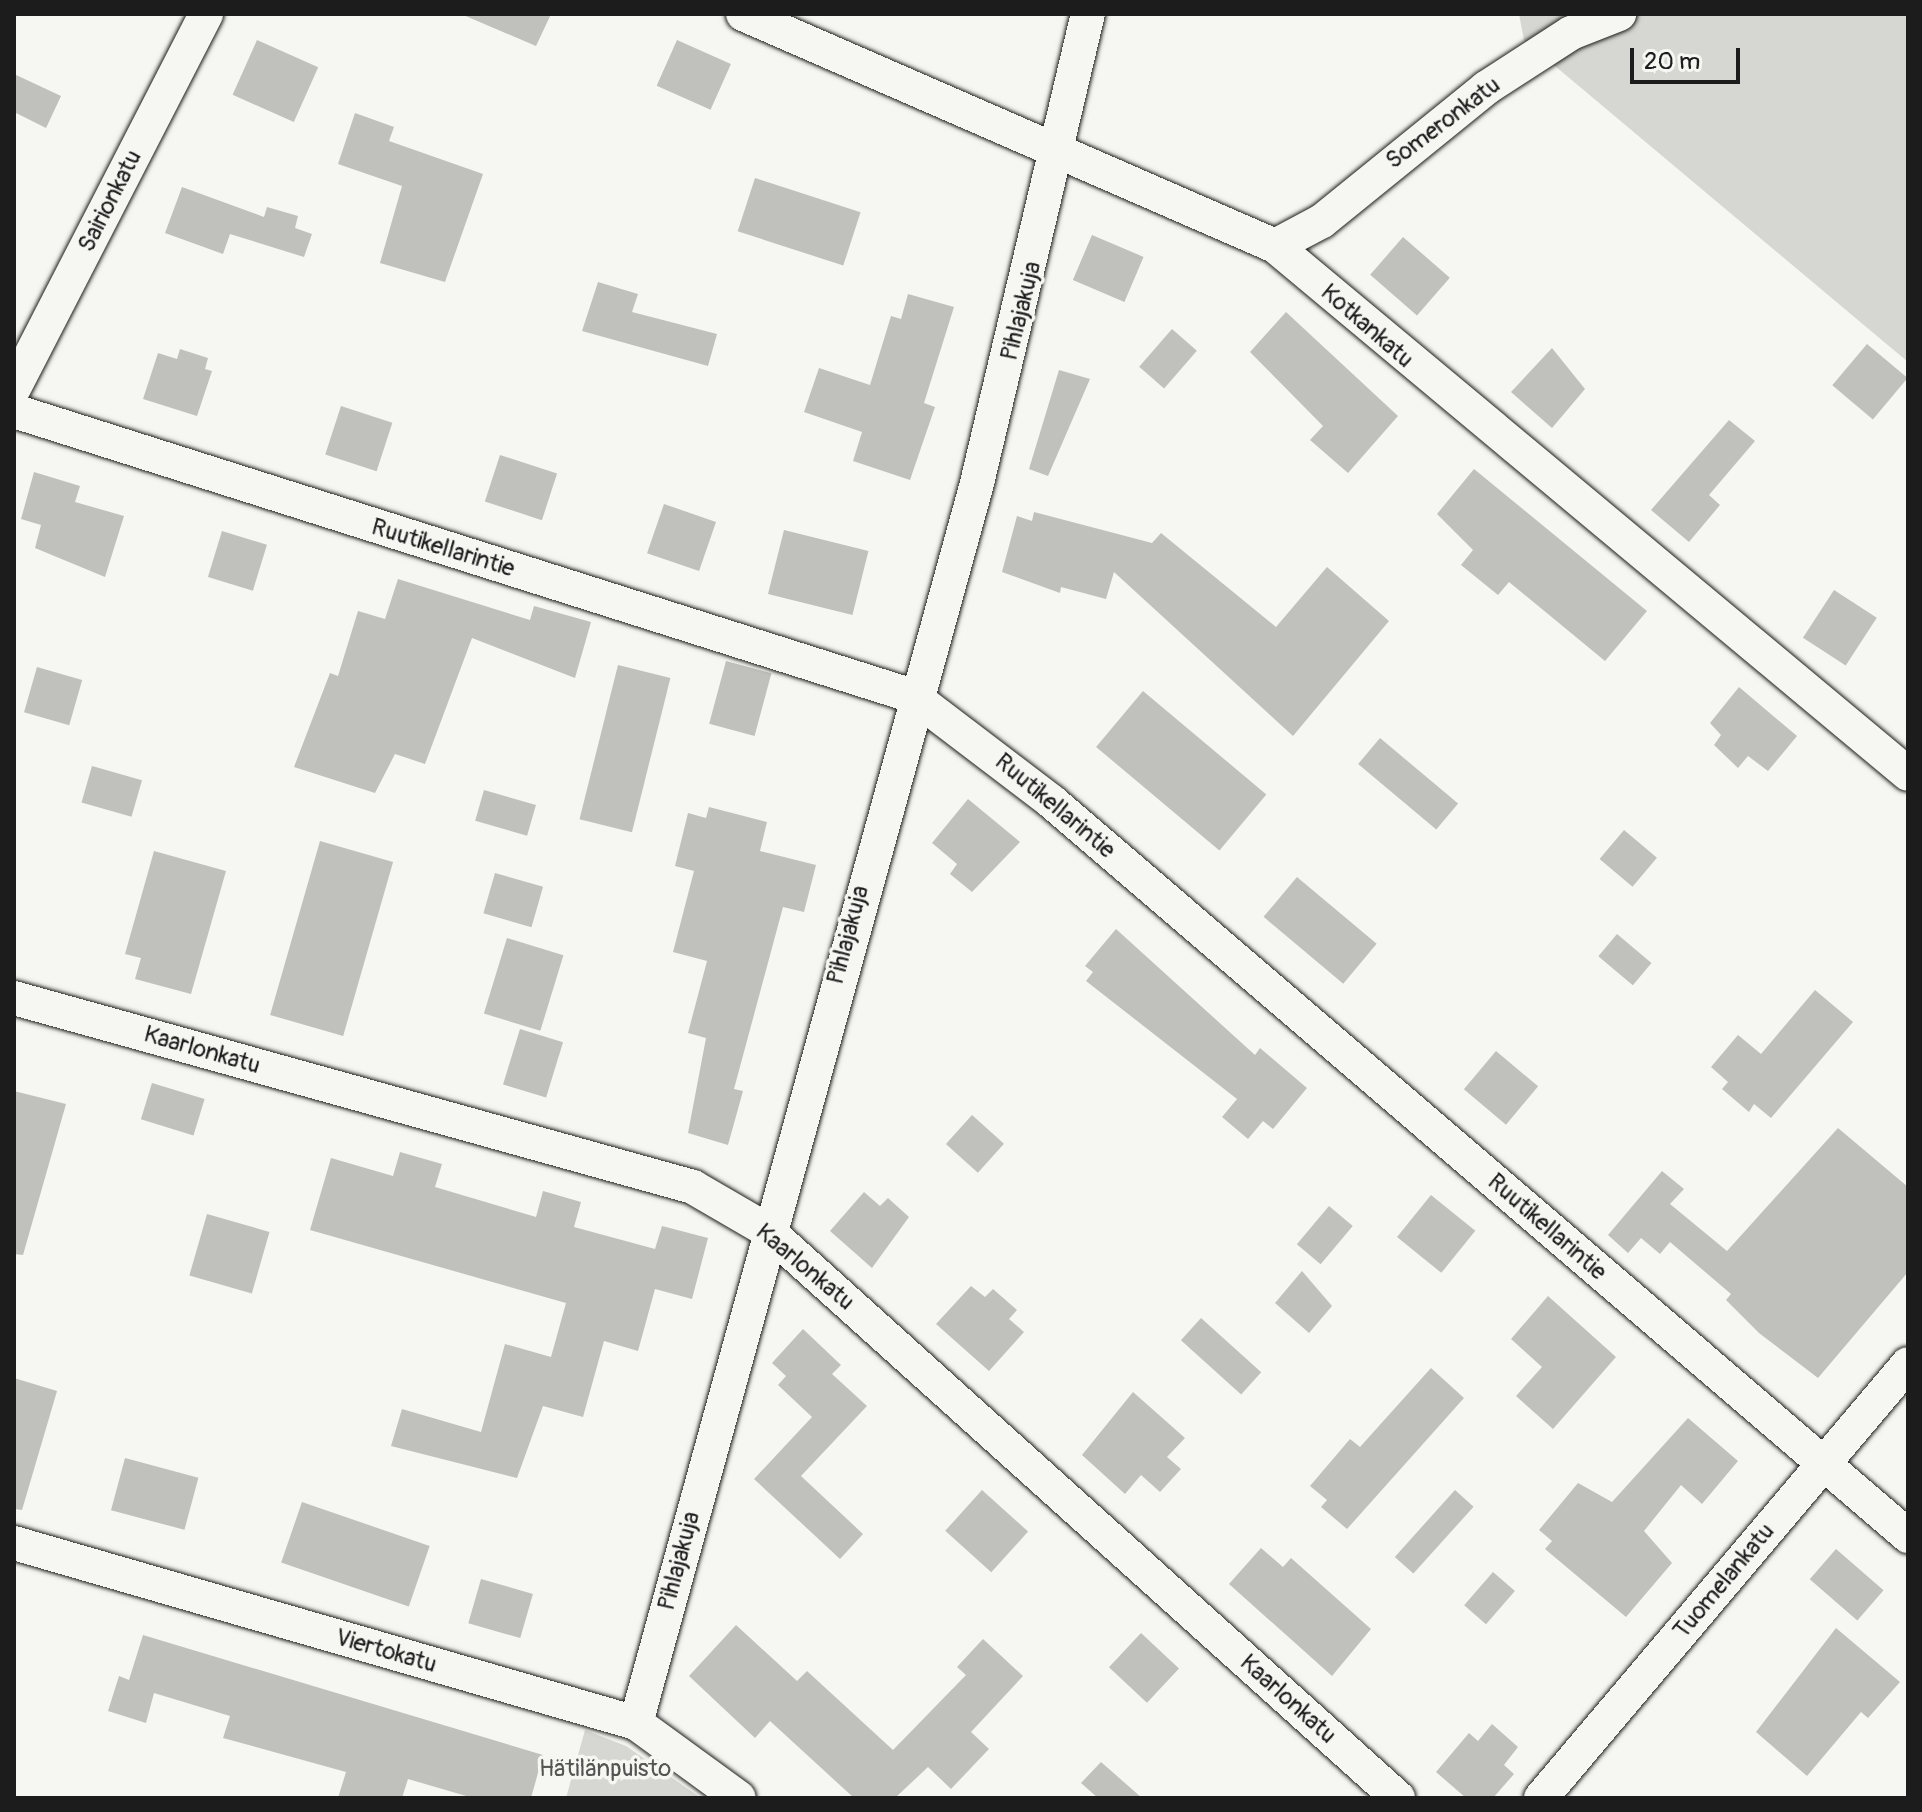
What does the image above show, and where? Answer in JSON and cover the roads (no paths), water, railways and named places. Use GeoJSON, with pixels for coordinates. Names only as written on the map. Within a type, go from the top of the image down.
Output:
{"type":"FeatureCollection","features":[{"type":"Feature","properties":{"kind":"street","name":"Sairionkatu"},"geometry":{"type":"LineString","coordinates":[[14,388],[206,14]]}},
{"type":"Feature","properties":{"kind":"street","name":"Kotkankatu"},"geometry":{"type":"LineString","coordinates":[[743,14],[1054,146],[1275,246],[1908,774]]}},
{"type":"Feature","properties":{"kind":"street","name":"Pihlajakuja"},"geometry":{"type":"LineString","coordinates":[[636,1723],[767,1230],[1034,262],[1054,146],[1088,14]]}},
{"type":"Feature","properties":{"kind":"street","name":"Someronkatu"},"geometry":{"type":"LineString","coordinates":[[1275,246],[1322,221],[1486,88],[1571,33],[1619,14]]}},
{"type":"Feature","properties":{"kind":"street","name":"Ruutikellarintie"},"geometry":{"type":"LineString","coordinates":[[14,411],[913,696],[1052,802],[1908,1536]]}},
{"type":"Feature","properties":{"kind":"street","name":"Kaarlonkatu"},"geometry":{"type":"LineString","coordinates":[[14,998],[693,1187],[767,1230],[1398,1798]]}},
{"type":"Feature","properties":{"kind":"street","name":"Tuomelankatu"},"geometry":{"type":"LineString","coordinates":[[1541,1798],[1908,1364]]}},
{"type":"Feature","properties":{"kind":"street","name":"Viertokatu"},"geometry":{"type":"LineString","coordinates":[[14,1543],[636,1723],[739,1798]]}},
{"type":"Feature","properties":{"kind":"park label","name":"Hätilänpuisto"},"geometry":{"type":"Point","coordinates":[605,1769]}}]}
